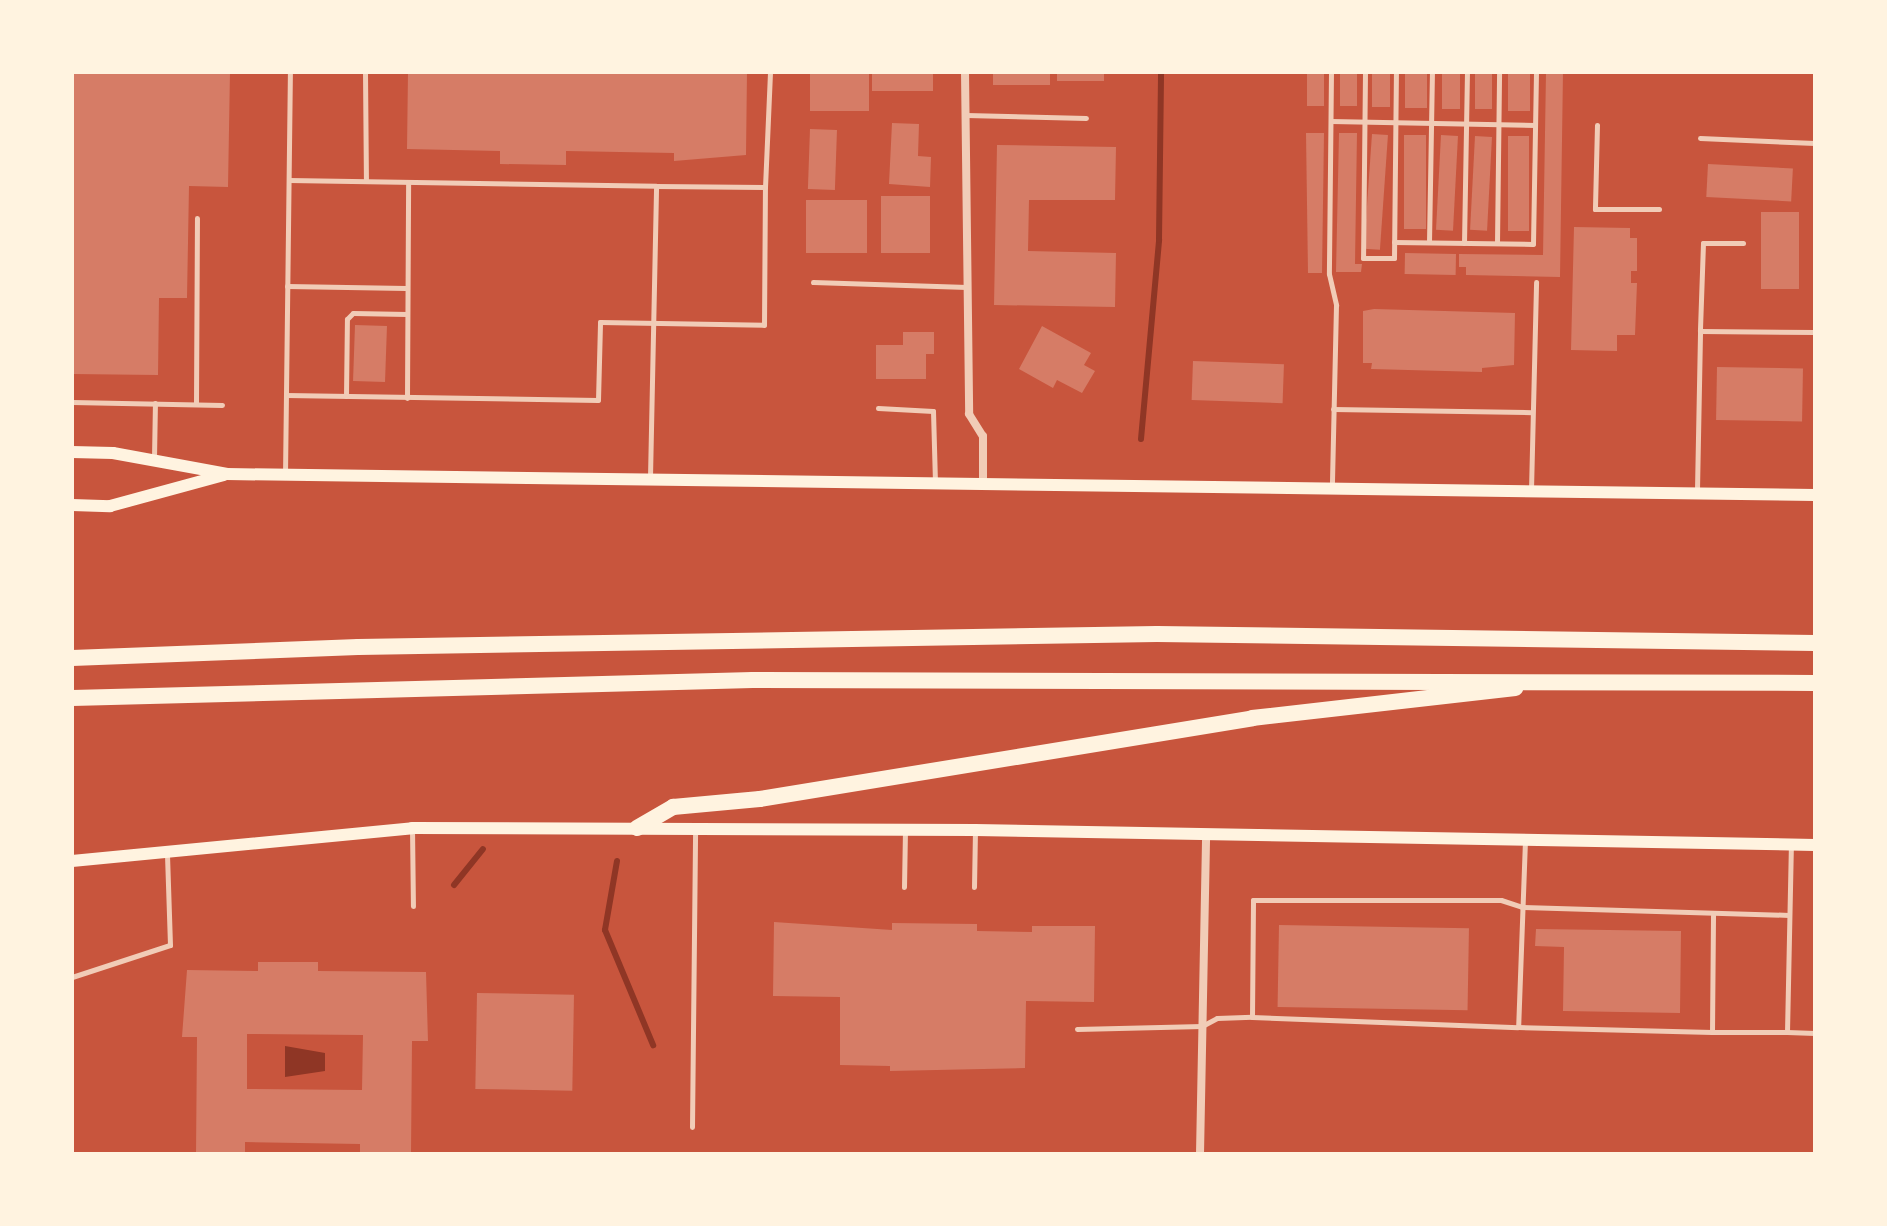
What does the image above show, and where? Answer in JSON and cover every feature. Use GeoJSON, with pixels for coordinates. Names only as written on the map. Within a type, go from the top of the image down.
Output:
{"type":"FeatureCollection","features":[{"type":"Feature","properties":{"kind":"highway"},"geometry":{"type":"LineString","coordinates":[[72,658],[374,647],[1157,634],[1815,643]]}},
{"type":"Feature","properties":{"kind":"highway"},"geometry":{"type":"LineString","coordinates":[[637,828],[673,807],[760,799],[1252,718],[1593,679]]}},
{"type":"Feature","properties":{"kind":"highway"},"geometry":{"type":"LineString","coordinates":[[72,698],[768,680],[1593,679],[1815,683]]}},
{"type":"Feature","properties":{"kind":"main road"},"geometry":{"type":"LineString","coordinates":[[72,452],[154,461],[227,474],[1815,495]]}},
{"type":"Feature","properties":{"kind":"main road"},"geometry":{"type":"LineString","coordinates":[[72,505],[110,506],[227,474]]}},
{"type":"Feature","properties":{"kind":"main road"},"geometry":{"type":"LineString","coordinates":[[72,861],[412,828],[905,829],[1815,845]]}},
{"type":"Feature","properties":{"kind":"street"},"geometry":{"type":"LineString","coordinates":[[965,72],[969,414],[983,436],[983,483]]}},
{"type":"Feature","properties":{"kind":"street"},"geometry":{"type":"LineString","coordinates":[[1200,1154],[1206,833]]}},
{"type":"Feature","properties":{"kind":"lane"},"geometry":{"type":"LineString","coordinates":[[285,475],[290,72]]}},
{"type":"Feature","properties":{"kind":"lane"},"geometry":{"type":"LineString","coordinates":[[365,72],[366,181]]}},
{"type":"Feature","properties":{"kind":"lane"},"geometry":{"type":"LineString","coordinates":[[286,395],[598,400],[600,322],[764,325],[770,72]]}},
{"type":"Feature","properties":{"kind":"lane"},"geometry":{"type":"LineString","coordinates":[[1331,72],[1332,488]]}},
{"type":"Feature","properties":{"kind":"lane"},"geometry":{"type":"LineString","coordinates":[[1365,72],[1363,258],[1394,258],[1396,72]]}},
{"type":"Feature","properties":{"kind":"lane"},"geometry":{"type":"LineString","coordinates":[[1429,242],[1432,72]]}},
{"type":"Feature","properties":{"kind":"lane"},"geometry":{"type":"LineString","coordinates":[[1464,243],[1467,72]]}},
{"type":"Feature","properties":{"kind":"lane"},"geometry":{"type":"LineString","coordinates":[[1497,243],[1499,72]]}},
{"type":"Feature","properties":{"kind":"lane"},"geometry":{"type":"LineString","coordinates":[[1394,242],[1533,244],[1536,72]]}},
{"type":"Feature","properties":{"kind":"lane"},"geometry":{"type":"LineString","coordinates":[[966,115],[1086,118]]}},
{"type":"Feature","properties":{"kind":"lane"},"geometry":{"type":"LineString","coordinates":[[1331,121],[1535,125]]}},
{"type":"Feature","properties":{"kind":"lane"},"geometry":{"type":"LineString","coordinates":[[1597,125],[1595,209],[1659,209]]}},
{"type":"Feature","properties":{"kind":"lane"},"geometry":{"type":"LineString","coordinates":[[1700,138],[1815,143]]}},
{"type":"Feature","properties":{"kind":"lane"},"geometry":{"type":"LineString","coordinates":[[289,180],[765,187]]}},
{"type":"Feature","properties":{"kind":"lane"},"geometry":{"type":"LineString","coordinates":[[407,398],[408,182]]}},
{"type":"Feature","properties":{"kind":"lane"},"geometry":{"type":"LineString","coordinates":[[650,478],[656,186]]}},
{"type":"Feature","properties":{"kind":"lane"},"geometry":{"type":"LineString","coordinates":[[196,404],[197,218]]}},
{"type":"Feature","properties":{"kind":"lane"},"geometry":{"type":"LineString","coordinates":[[1697,493],[1703,243],[1743,243]]}},
{"type":"Feature","properties":{"kind":"lane"},"geometry":{"type":"LineString","coordinates":[[813,282],[967,287]]}},
{"type":"Feature","properties":{"kind":"lane"},"geometry":{"type":"LineString","coordinates":[[1531,491],[1536,282]]}},
{"type":"Feature","properties":{"kind":"lane"},"geometry":{"type":"LineString","coordinates":[[287,286],[407,288]]}},
{"type":"Feature","properties":{"kind":"lane"},"geometry":{"type":"LineString","coordinates":[[346,396],[347,319],[353,313],[407,314]]}},
{"type":"Feature","properties":{"kind":"lane"},"geometry":{"type":"LineString","coordinates":[[1700,331],[1815,332]]}},
{"type":"Feature","properties":{"kind":"lane"},"geometry":{"type":"LineString","coordinates":[[72,402],[222,405]]}},
{"type":"Feature","properties":{"kind":"lane"},"geometry":{"type":"LineString","coordinates":[[154,461],[155,403]]}},
{"type":"Feature","properties":{"kind":"lane"},"geometry":{"type":"LineString","coordinates":[[878,408],[933,411],[935,481]]}},
{"type":"Feature","properties":{"kind":"lane"},"geometry":{"type":"LineString","coordinates":[[1333,409],[1532,412]]}},
{"type":"Feature","properties":{"kind":"lane"},"geometry":{"type":"LineString","coordinates":[[412,828],[413,906]]}},
{"type":"Feature","properties":{"kind":"lane"},"geometry":{"type":"LineString","coordinates":[[692,1127],[695,829]]}},
{"type":"Feature","properties":{"kind":"lane"},"geometry":{"type":"LineString","coordinates":[[904,887],[905,829]]}},
{"type":"Feature","properties":{"kind":"lane"},"geometry":{"type":"LineString","coordinates":[[974,887],[975,830]]}},
{"type":"Feature","properties":{"kind":"lane"},"geometry":{"type":"LineString","coordinates":[[1518,1027],[1525,839]]}},
{"type":"Feature","properties":{"kind":"lane"},"geometry":{"type":"LineString","coordinates":[[1787,1032],[1791,845]]}},
{"type":"Feature","properties":{"kind":"lane"},"geometry":{"type":"LineString","coordinates":[[72,977],[170,945],[167,852]]}},
{"type":"Feature","properties":{"kind":"lane"},"geometry":{"type":"LineString","coordinates":[[1252,1017],[1253,900],[1501,900],[1522,907],[1789,915]]}},
{"type":"Feature","properties":{"kind":"lane"},"geometry":{"type":"LineString","coordinates":[[1712,1032],[1713,915]]}},
{"type":"Feature","properties":{"kind":"lane"},"geometry":{"type":"LineString","coordinates":[[1077,1029],[1202,1026],[1217,1018],[1252,1017],[1518,1027],[1815,1033]]}},
{"type":"Feature","properties":{"kind":"shaded area"},"geometry":{"type":"Polygon","coordinates":[[[285,1046],[325,1053],[325,1071],[285,1077],[285,1046]]]}},
{"type":"Feature","properties":{"kind":"building"},"geometry":{"type":"Polygon","coordinates":[[[72,72],[230,72],[228,187],[189,186],[187,298],[159,298],[158,375],[72,374],[72,72]]]}},
{"type":"Feature","properties":{"kind":"building"},"geometry":{"type":"Polygon","coordinates":[[[408,72],[747,72],[746,155],[674,161],[674,153],[566,151],[566,165],[500,164],[500,151],[407,149],[408,72]]]}},
{"type":"Feature","properties":{"kind":"building"},"geometry":{"type":"Polygon","coordinates":[[[810,72],[869,72],[869,111],[810,111],[810,72]]]}},
{"type":"Feature","properties":{"kind":"building"},"geometry":{"type":"Polygon","coordinates":[[[872,72],[933,72],[933,91],[872,91],[872,72]]]}},
{"type":"Feature","properties":{"kind":"building"},"geometry":{"type":"Polygon","coordinates":[[[993,72],[1050,72],[1050,85],[993,85],[993,72]]]}},
{"type":"Feature","properties":{"kind":"building"},"geometry":{"type":"Polygon","coordinates":[[[1057,72],[1104,72],[1104,81],[1057,81],[1057,72]]]}},
{"type":"Feature","properties":{"kind":"building"},"geometry":{"type":"Polygon","coordinates":[[[1307,72],[1324,72],[1324,106],[1307,106],[1307,72]]]}},
{"type":"Feature","properties":{"kind":"building"},"geometry":{"type":"Polygon","coordinates":[[[1340,72],[1357,72],[1357,106],[1340,106],[1340,72]]]}},
{"type":"Feature","properties":{"kind":"building"},"geometry":{"type":"Polygon","coordinates":[[[1372,72],[1390,72],[1390,107],[1372,107],[1372,72]]]}},
{"type":"Feature","properties":{"kind":"building"},"geometry":{"type":"Polygon","coordinates":[[[1405,72],[1427,72],[1427,108],[1405,108],[1405,72]]]}},
{"type":"Feature","properties":{"kind":"building"},"geometry":{"type":"Polygon","coordinates":[[[1442,72],[1460,72],[1460,109],[1442,109],[1442,72]]]}},
{"type":"Feature","properties":{"kind":"building"},"geometry":{"type":"Polygon","coordinates":[[[1475,72],[1492,72],[1492,109],[1475,109],[1475,72]]]}},
{"type":"Feature","properties":{"kind":"building"},"geometry":{"type":"Polygon","coordinates":[[[1508,72],[1530,72],[1530,111],[1508,111],[1508,72]]]}},
{"type":"Feature","properties":{"kind":"building"},"geometry":{"type":"Polygon","coordinates":[[[1546,72],[1563,72],[1560,277],[1466,275],[1466,267],[1459,267],[1459,254],[1543,255],[1546,72]]]}},
{"type":"Feature","properties":{"kind":"building"},"geometry":{"type":"Polygon","coordinates":[[[892,123],[919,124],[918,156],[931,157],[930,187],[889,184],[892,123]]]}},
{"type":"Feature","properties":{"kind":"building"},"geometry":{"type":"Polygon","coordinates":[[[810,129],[837,130],[835,190],[808,189],[810,129]]]}},
{"type":"Feature","properties":{"kind":"building"},"geometry":{"type":"Polygon","coordinates":[[[1306,133],[1324,133],[1322,273],[1308,273],[1306,133]]]}},
{"type":"Feature","properties":{"kind":"building"},"geometry":{"type":"Polygon","coordinates":[[[1339,133],[1357,133],[1355,264],[1362,264],[1361,272],[1336,272],[1339,133]]]}},
{"type":"Feature","properties":{"kind":"building"},"geometry":{"type":"Polygon","coordinates":[[[1372,134],[1388,135],[1380,250],[1364,249],[1372,134]]]}},
{"type":"Feature","properties":{"kind":"building"},"geometry":{"type":"Polygon","coordinates":[[[1404,135],[1426,135],[1426,229],[1404,229],[1404,135]]]}},
{"type":"Feature","properties":{"kind":"building"},"geometry":{"type":"Polygon","coordinates":[[[1441,135],[1458,136],[1453,231],[1436,230],[1441,135]]]}},
{"type":"Feature","properties":{"kind":"building"},"geometry":{"type":"Polygon","coordinates":[[[1475,136],[1492,137],[1487,231],[1470,230],[1475,136]]]}},
{"type":"Feature","properties":{"kind":"building"},"geometry":{"type":"Polygon","coordinates":[[[1508,136],[1529,136],[1529,231],[1508,231],[1508,136]]]}},
{"type":"Feature","properties":{"kind":"building"},"geometry":{"type":"Polygon","coordinates":[[[997,145],[1116,147],[1115,200],[1029,200],[1028,251],[1116,253],[1115,307],[994,305],[997,145]]]}},
{"type":"Feature","properties":{"kind":"building"},"geometry":{"type":"Polygon","coordinates":[[[1708,164],[1793,168],[1791,201],[1706,197],[1708,164]]]}},
{"type":"Feature","properties":{"kind":"building"},"geometry":{"type":"Polygon","coordinates":[[[881,196],[930,196],[930,253],[881,253],[881,196]]]}},
{"type":"Feature","properties":{"kind":"building"},"geometry":{"type":"Polygon","coordinates":[[[806,200],[867,200],[867,253],[806,253],[806,200]]]}},
{"type":"Feature","properties":{"kind":"building"},"geometry":{"type":"Polygon","coordinates":[[[1761,212],[1799,212],[1799,289],[1761,289],[1761,212]]]}},
{"type":"Feature","properties":{"kind":"building"},"geometry":{"type":"Polygon","coordinates":[[[1574,227],[1630,228],[1630,238],[1637,238],[1637,271],[1631,271],[1631,283],[1637,283],[1635,335],[1617,335],[1617,351],[1571,350],[1574,227]]]}},
{"type":"Feature","properties":{"kind":"building"},"geometry":{"type":"Polygon","coordinates":[[[1405,253],[1456,254],[1456,275],[1405,274],[1405,253]]]}},
{"type":"Feature","properties":{"kind":"building"},"geometry":{"type":"Polygon","coordinates":[[[1363,311],[1515,313],[1514,365],[1482,368],[1482,372],[1371,369],[1372,363],[1363,363],[1363,311]]]}},
{"type":"Feature","properties":{"kind":"building"},"geometry":{"type":"Polygon","coordinates":[[[355,325],[387,326],[385,382],[353,381],[355,325]]]}},
{"type":"Feature","properties":{"kind":"building"},"geometry":{"type":"Polygon","coordinates":[[[1042,326],[1091,353],[1084,365],[1095,371],[1082,393],[1057,380],[1053,388],[1019,369],[1042,326]]]}},
{"type":"Feature","properties":{"kind":"building"},"geometry":{"type":"Polygon","coordinates":[[[903,332],[934,332],[934,354],[926,354],[926,379],[876,379],[876,345],[903,345],[903,332]]]}},
{"type":"Feature","properties":{"kind":"building"},"geometry":{"type":"Polygon","coordinates":[[[1193,361],[1284,364],[1283,403],[1192,400],[1193,361]]]}},
{"type":"Feature","properties":{"kind":"building"},"geometry":{"type":"Polygon","coordinates":[[[1717,367],[1803,369],[1802,421],[1716,420],[1717,367]]]}},
{"type":"Feature","properties":{"kind":"building"},"geometry":{"type":"Polygon","coordinates":[[[774,922],[892,930],[892,923],[977,924],[977,931],[1032,932],[1032,926],[1095,926],[1094,1002],[1026,1001],[1025,1068],[890,1071],[890,1066],[840,1065],[840,997],[773,996],[774,922]]]}},
{"type":"Feature","properties":{"kind":"building"},"geometry":{"type":"Polygon","coordinates":[[[1279,925],[1469,928],[1468,1010],[1278,1007],[1279,925]]]}},
{"type":"Feature","properties":{"kind":"building"},"geometry":{"type":"Polygon","coordinates":[[[1536,929],[1681,931],[1680,1013],[1563,1011],[1564,947],[1535,946],[1536,929]]]}},
{"type":"Feature","properties":{"kind":"building"},"geometry":{"type":"Polygon","coordinates":[[[258,962],[318,962],[318,971],[426,972],[428,1041],[412,1041],[411,1154],[360,1154],[360,1144],[245,1142],[245,1154],[196,1154],[197,1037],[182,1037],[187,970],[258,971],[258,962]],[[247,1034],[247,1089],[362,1090],[363,1035],[247,1034]]]}},
{"type":"Feature","properties":{"kind":"building"},"geometry":{"type":"Polygon","coordinates":[[[477,993],[574,995],[572,1091],[475,1089],[477,993]]]}},
{"type":"Feature","properties":{"kind":"waterway"},"geometry":{"type":"LineString","coordinates":[[1141,439],[1159,240],[1161,72]]}},
{"type":"Feature","properties":{"kind":"waterway"},"geometry":{"type":"LineString","coordinates":[[454,885],[483,849]]}},
{"type":"Feature","properties":{"kind":"waterway"},"geometry":{"type":"LineString","coordinates":[[617,861],[605,930],[653,1045]]}}]}
